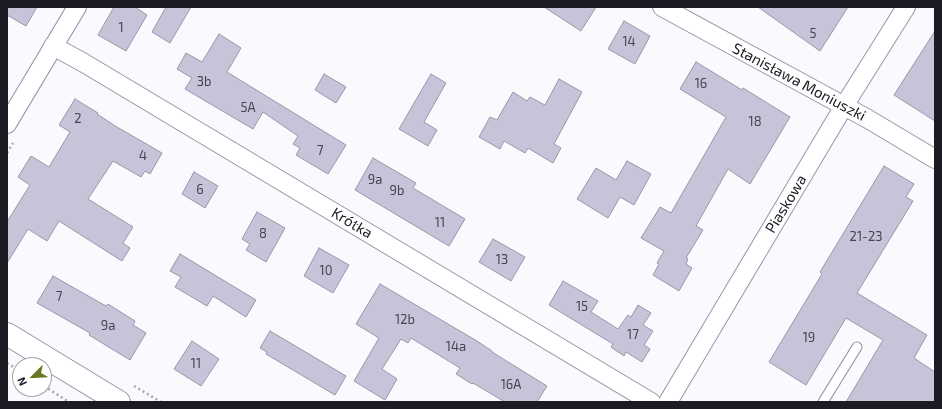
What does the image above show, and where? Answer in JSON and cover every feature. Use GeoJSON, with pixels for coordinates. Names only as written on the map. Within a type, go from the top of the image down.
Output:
{"type":"FeatureCollection","features":[{"type":"Feature","properties":{"kind":"street"},"geometry":{"type":"LineString","coordinates":[[7,124],[77,7]]}},
{"type":"Feature","properties":{"kind":"street","name":"Stanisława Moniuszki"},"geometry":{"type":"LineString","coordinates":[[662,7],[868,119],[935,159]]}},
{"type":"Feature","properties":{"kind":"street","name":"Piaskowa"},"geometry":{"type":"LineString","coordinates":[[668,402],[844,106],[906,7]]}},
{"type":"Feature","properties":{"kind":"street","name":"Krótka"},"geometry":{"type":"LineString","coordinates":[[53,46],[651,402]]}},
{"type":"Feature","properties":{"kind":"street"},"geometry":{"type":"LineString","coordinates":[[7,334],[119,402]]}},
{"type":"Feature","properties":{"kind":"lane"},"geometry":{"type":"LineString","coordinates":[[823,402],[857,347]]}},
{"type":"Feature","properties":{"kind":"path"},"geometry":{"type":"LineString","coordinates":[[52,391],[69,402]]}},
{"type":"Feature","properties":{"kind":"building"},"geometry":{"type":"Polygon","coordinates":[[[7,7],[37,7],[26,26],[7,15],[7,7]]]}},
{"type":"Feature","properties":{"kind":"building"},"geometry":{"type":"Polygon","coordinates":[[[114,7],[135,7],[147,15],[126,51],[98,35],[114,7]]]}},
{"type":"Feature","properties":{"kind":"building"},"geometry":{"type":"Polygon","coordinates":[[[166,7],[191,7],[170,43],[152,32],[166,7]]]}},
{"type":"Feature","properties":{"kind":"building"},"geometry":{"type":"Polygon","coordinates":[[[544,7],[596,7],[581,31],[544,7]]]}},
{"type":"Feature","properties":{"kind":"building"},"geometry":{"type":"Polygon","coordinates":[[[758,7],[848,7],[820,51],[758,7]]]}},
{"type":"Feature","properties":{"kind":"building"},"geometry":{"type":"Polygon","coordinates":[[[624,21],[650,36],[635,64],[608,49],[624,21]]]}},
{"type":"Feature","properties":{"kind":"building"},"geometry":{"type":"Polygon","coordinates":[[[935,31],[935,121],[894,95],[935,31]]]}},
{"type":"Feature","properties":{"kind":"building"},"geometry":{"type":"Polygon","coordinates":[[[219,34],[241,48],[227,72],[346,145],[328,174],[296,155],[300,148],[293,144],[298,136],[263,112],[253,129],[185,89],[192,78],[177,69],[186,53],[202,62],[219,34]]]}},
{"type":"Feature","properties":{"kind":"building"},"geometry":{"type":"Polygon","coordinates":[[[696,62],[742,90],[743,88],[790,117],[750,184],[728,169],[696,226],[703,230],[686,258],[688,259],[686,264],[692,268],[679,291],[653,275],[659,264],[657,263],[664,251],[641,238],[660,207],[671,213],[726,117],[680,89],[696,62]]]}},
{"type":"Feature","properties":{"kind":"building"},"geometry":{"type":"Polygon","coordinates":[[[324,74],[346,87],[336,103],[315,90],[324,74]]]}},
{"type":"Feature","properties":{"kind":"building"},"geometry":{"type":"Polygon","coordinates":[[[431,74],[446,83],[424,122],[437,130],[428,146],[399,129],[431,74]]]}},
{"type":"Feature","properties":{"kind":"building"},"geometry":{"type":"Polygon","coordinates":[[[559,79],[582,92],[554,144],[561,148],[553,163],[528,148],[525,153],[504,141],[500,149],[479,137],[490,117],[497,120],[513,92],[527,101],[530,97],[545,105],[559,79]]]}},
{"type":"Feature","properties":{"kind":"building"},"geometry":{"type":"Polygon","coordinates":[[[75,99],[117,127],[162,153],[150,174],[145,171],[141,177],[113,161],[88,199],[133,227],[123,243],[130,248],[122,261],[59,221],[47,241],[28,229],[7,263],[7,222],[30,185],[18,177],[31,156],[49,167],[70,132],[59,125],[75,99]]]}},
{"type":"Feature","properties":{"kind":"building"},"geometry":{"type":"Polygon","coordinates":[[[373,158],[416,183],[413,188],[465,219],[449,246],[355,190],[373,158]]]}},
{"type":"Feature","properties":{"kind":"building"},"geometry":{"type":"Polygon","coordinates":[[[627,161],[651,174],[634,205],[620,197],[608,218],[577,199],[596,168],[616,180],[627,161]]]}},
{"type":"Feature","properties":{"kind":"building"},"geometry":{"type":"Polygon","coordinates":[[[884,166],[914,184],[906,197],[913,201],[857,293],[927,335],[914,358],[935,372],[935,402],[846,402],[883,340],[846,318],[806,385],[769,362],[822,274],[820,272],[884,166]]]}},
{"type":"Feature","properties":{"kind":"building"},"geometry":{"type":"Polygon","coordinates":[[[194,172],[218,186],[205,208],[182,194],[194,172]]]}},
{"type":"Feature","properties":{"kind":"building"},"geometry":{"type":"Polygon","coordinates":[[[257,212],[285,228],[266,262],[246,250],[250,244],[242,239],[257,212]]]}},
{"type":"Feature","properties":{"kind":"building"},"geometry":{"type":"Polygon","coordinates":[[[493,239],[525,257],[511,281],[479,262],[493,239]]]}},
{"type":"Feature","properties":{"kind":"building"},"geometry":{"type":"Polygon","coordinates":[[[319,248],[349,265],[333,293],[304,276],[319,248]]]}},
{"type":"Feature","properties":{"kind":"building"},"geometry":{"type":"Polygon","coordinates":[[[180,254],[256,300],[246,317],[213,296],[207,306],[175,287],[181,277],[170,271],[180,254]]]}},
{"type":"Feature","properties":{"kind":"building"},"geometry":{"type":"Polygon","coordinates":[[[53,276],[106,306],[108,304],[135,321],[133,325],[146,333],[130,360],[89,335],[90,333],[37,303],[53,276]]]}},
{"type":"Feature","properties":{"kind":"building"},"geometry":{"type":"Polygon","coordinates":[[[563,281],[598,301],[591,312],[618,329],[628,315],[631,317],[638,305],[651,313],[643,325],[653,331],[644,345],[650,349],[642,362],[626,352],[624,356],[611,347],[613,344],[549,305],[563,281]]]}},
{"type":"Feature","properties":{"kind":"building"},"geometry":{"type":"Polygon","coordinates":[[[380,284],[477,341],[547,386],[537,402],[505,402],[456,374],[460,368],[411,338],[408,343],[401,339],[382,369],[397,379],[385,400],[354,381],[379,338],[356,324],[380,284]]]}},
{"type":"Feature","properties":{"kind":"building"},"geometry":{"type":"Polygon","coordinates":[[[270,331],[346,376],[335,395],[266,354],[267,352],[260,348],[270,331]]]}},
{"type":"Feature","properties":{"kind":"building"},"geometry":{"type":"Polygon","coordinates":[[[192,341],[219,359],[201,386],[174,369],[192,341]]]}}]}
